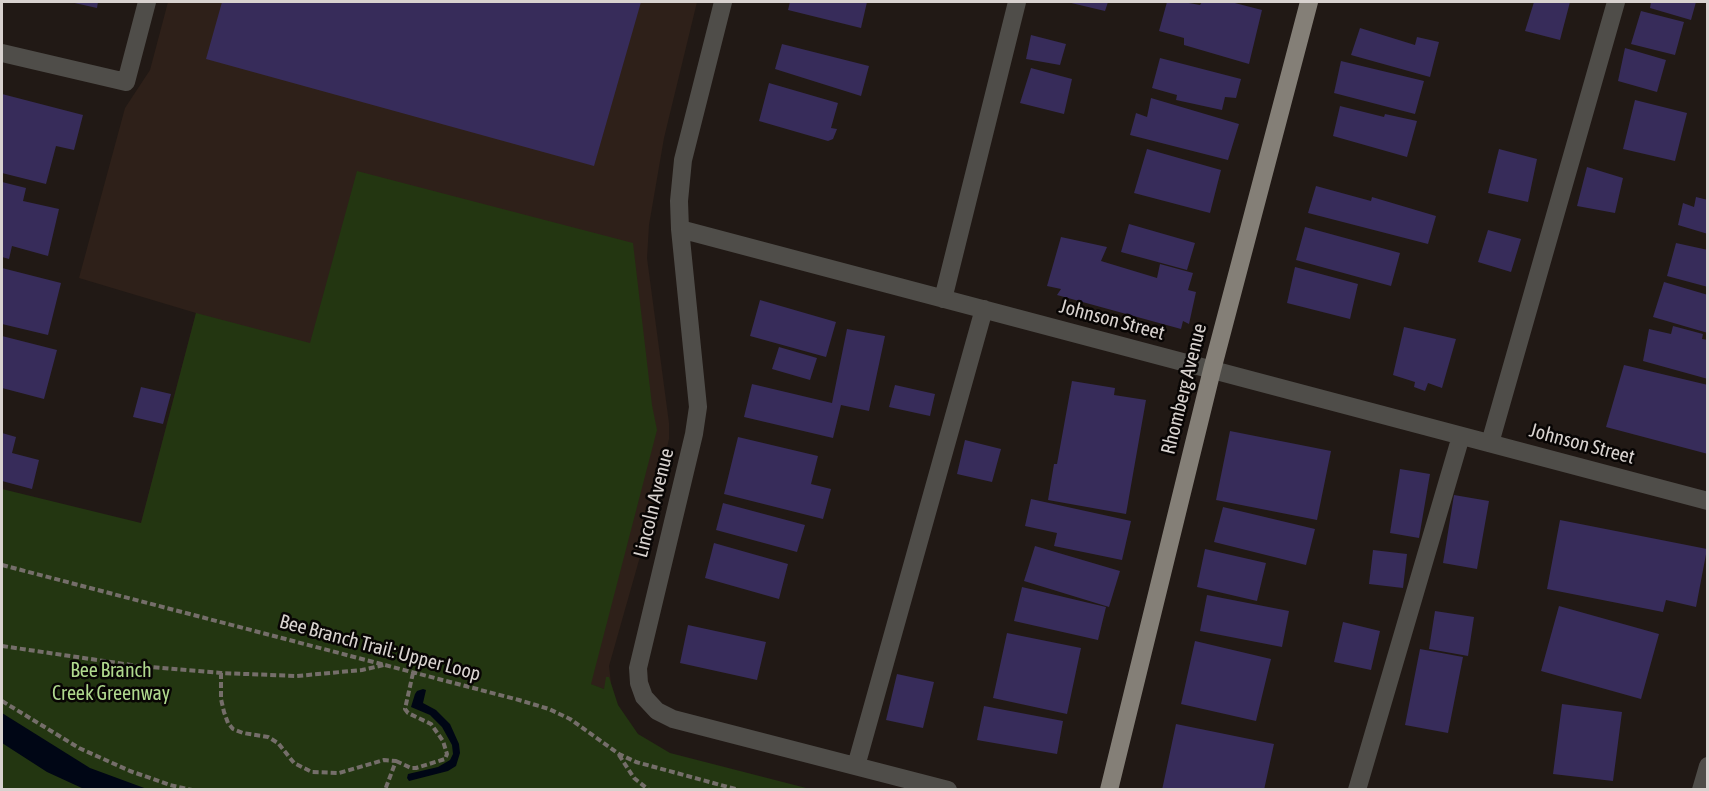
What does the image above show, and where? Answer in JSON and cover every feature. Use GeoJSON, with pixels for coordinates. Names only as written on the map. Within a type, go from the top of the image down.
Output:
{"type":"FeatureCollection","features":[{"type":"Feature","properties":{"kind":"main road","name":"Rhomberg Avenue"},"geometry":{"type":"LineString","coordinates":[[1109,789],[1212,370],[1309,2]]}},
{"type":"Feature","properties":{"kind":"street"},"geometry":{"type":"LineString","coordinates":[[2,53],[126,82],[147,2]]}},
{"type":"Feature","properties":{"kind":"street","name":"Lincoln Avenue"},"geometry":{"type":"LineString","coordinates":[[723,2],[683,160],[679,201],[698,407],[694,434],[638,668],[639,683],[644,697],[657,711],[673,719],[948,789]]}},
{"type":"Feature","properties":{"kind":"street"},"geometry":{"type":"LineString","coordinates":[[944,298],[1017,2]]}},
{"type":"Feature","properties":{"kind":"street"},"geometry":{"type":"LineString","coordinates":[[1490,443],[1616,2]]}},
{"type":"Feature","properties":{"kind":"street","name":"Johnson Street"},"geometry":{"type":"LineString","coordinates":[[680,229],[1707,501]]}},
{"type":"Feature","properties":{"kind":"street"},"geometry":{"type":"LineString","coordinates":[[856,766],[984,309]]}},
{"type":"Feature","properties":{"kind":"street"},"geometry":{"type":"LineString","coordinates":[[1357,789],[1461,435]]}},
{"type":"Feature","properties":{"kind":"street"},"geometry":{"type":"LineString","coordinates":[[1701,789],[1707,766]]}},
{"type":"Feature","properties":{"kind":"path","name":"Bee Branch Trail: Upper Loop"},"geometry":{"type":"LineString","coordinates":[[2,565],[549,709],[570,719],[619,754],[654,768],[739,789]]}},
{"type":"Feature","properties":{"kind":"path"},"geometry":{"type":"LineString","coordinates":[[2,646],[127,665],[221,673],[297,676],[337,673],[385,665]]}},
{"type":"Feature","properties":{"kind":"path"},"geometry":{"type":"LineString","coordinates":[[221,673],[221,699],[228,723],[233,729],[268,737],[278,743],[294,763],[303,768],[319,773],[339,773],[384,760],[396,761],[416,768],[445,759],[447,754],[443,741],[431,724],[408,713],[405,709],[413,672]]}},
{"type":"Feature","properties":{"kind":"path"},"geometry":{"type":"LineString","coordinates":[[2,701],[79,748],[130,771],[170,785],[192,789]]}},
{"type":"Feature","properties":{"kind":"path"},"geometry":{"type":"LineString","coordinates":[[619,754],[634,778],[649,789]]}},
{"type":"Feature","properties":{"kind":"path"},"geometry":{"type":"LineString","coordinates":[[385,789],[396,761]]}},
{"type":"Feature","properties":{"kind":"shaded area"},"geometry":{"type":"Polygon","coordinates":[[[168,2],[697,2],[664,138],[649,225],[647,258],[669,423],[669,439],[645,539],[609,666],[612,692],[141,523],[196,313],[79,278],[125,108],[150,70],[168,2]]]}},
{"type":"Feature","properties":{"kind":"shaded area"},"geometry":{"type":"Polygon","coordinates":[[[426,690],[423,703],[436,710],[450,724],[459,744],[460,753],[456,766],[448,771],[409,781],[408,774],[438,767],[450,760],[453,754],[452,745],[442,727],[430,715],[411,707],[417,691],[426,690]]]}},
{"type":"Feature","properties":{"kind":"shaded area"},"geometry":{"type":"Polygon","coordinates":[[[2,713],[90,768],[147,789],[84,789],[47,772],[2,743],[2,713]]]}},
{"type":"Feature","properties":{"kind":"green space","name":"Bee Branch Creek Greenway"},"geometry":{"type":"Polygon","coordinates":[[[357,171],[633,243],[657,430],[591,684],[604,689],[606,677],[609,677],[618,705],[638,734],[670,753],[810,789],[2,790],[2,489],[141,523],[196,313],[310,343],[357,171]]]}},
{"type":"Feature","properties":{"kind":"building"},"geometry":{"type":"Polygon","coordinates":[[[70,2],[98,2],[97,8],[70,2]]]}},
{"type":"Feature","properties":{"kind":"building"},"geometry":{"type":"Polygon","coordinates":[[[222,2],[641,2],[594,166],[206,59],[222,2]]]}},
{"type":"Feature","properties":{"kind":"building"},"geometry":{"type":"Polygon","coordinates":[[[790,2],[867,2],[861,28],[788,10],[790,2]]]}},
{"type":"Feature","properties":{"kind":"building"},"geometry":{"type":"Polygon","coordinates":[[[1067,2],[1108,2],[1105,11],[1067,2]]]}},
{"type":"Feature","properties":{"kind":"building"},"geometry":{"type":"Polygon","coordinates":[[[1167,2],[1200,5],[1202,2],[1231,2],[1262,10],[1249,64],[1184,45],[1184,38],[1159,31],[1167,2]]]}},
{"type":"Feature","properties":{"kind":"building"},"geometry":{"type":"Polygon","coordinates":[[[1534,2],[1570,2],[1560,40],[1525,31],[1534,2]]]}},
{"type":"Feature","properties":{"kind":"building"},"geometry":{"type":"Polygon","coordinates":[[[1651,2],[1696,2],[1691,20],[1650,8],[1651,2]]]}},
{"type":"Feature","properties":{"kind":"building"},"geometry":{"type":"Polygon","coordinates":[[[1641,11],[1684,22],[1675,55],[1631,44],[1641,11]]]}},
{"type":"Feature","properties":{"kind":"building"},"geometry":{"type":"Polygon","coordinates":[[[1360,28],[1415,45],[1417,37],[1439,42],[1430,77],[1351,55],[1360,28]]]}},
{"type":"Feature","properties":{"kind":"building"},"geometry":{"type":"Polygon","coordinates":[[[1031,35],[1066,44],[1060,65],[1026,59],[1031,35]]]}},
{"type":"Feature","properties":{"kind":"building"},"geometry":{"type":"Polygon","coordinates":[[[782,44],[869,66],[861,96],[775,69],[782,44]]]}},
{"type":"Feature","properties":{"kind":"building"},"geometry":{"type":"Polygon","coordinates":[[[1625,48],[1666,60],[1657,92],[1618,81],[1625,48]]]}},
{"type":"Feature","properties":{"kind":"building"},"geometry":{"type":"Polygon","coordinates":[[[1160,58],[1241,79],[1236,98],[1225,97],[1222,110],[1176,100],[1177,95],[1152,88],[1160,58]]]}},
{"type":"Feature","properties":{"kind":"building"},"geometry":{"type":"Polygon","coordinates":[[[1341,61],[1424,81],[1415,114],[1334,93],[1341,61]]]}},
{"type":"Feature","properties":{"kind":"building"},"geometry":{"type":"Polygon","coordinates":[[[1031,68],[1072,79],[1064,114],[1020,103],[1031,68]]]}},
{"type":"Feature","properties":{"kind":"building"},"geometry":{"type":"Polygon","coordinates":[[[769,83],[838,103],[831,128],[837,129],[833,139],[828,141],[759,121],[769,83]]]}},
{"type":"Feature","properties":{"kind":"building"},"geometry":{"type":"Polygon","coordinates":[[[2,94],[83,115],[74,150],[56,146],[46,184],[2,173],[2,94]]]}},
{"type":"Feature","properties":{"kind":"building"},"geometry":{"type":"Polygon","coordinates":[[[1151,98],[1239,124],[1228,160],[1130,135],[1136,113],[1147,117],[1151,98]]]}},
{"type":"Feature","properties":{"kind":"building"},"geometry":{"type":"Polygon","coordinates":[[[1635,100],[1687,113],[1675,161],[1623,149],[1635,100]]]}},
{"type":"Feature","properties":{"kind":"building"},"geometry":{"type":"Polygon","coordinates":[[[1340,106],[1384,117],[1385,114],[1417,121],[1407,157],[1333,136],[1340,106]]]}},
{"type":"Feature","properties":{"kind":"building"},"geometry":{"type":"Polygon","coordinates":[[[1147,149],[1221,170],[1210,213],[1134,193],[1147,149]]]}},
{"type":"Feature","properties":{"kind":"building"},"geometry":{"type":"Polygon","coordinates":[[[1499,149],[1537,159],[1528,202],[1488,193],[1499,149]]]}},
{"type":"Feature","properties":{"kind":"building"},"geometry":{"type":"Polygon","coordinates":[[[1587,167],[1623,178],[1615,213],[1577,206],[1587,167]]]}},
{"type":"Feature","properties":{"kind":"building"},"geometry":{"type":"Polygon","coordinates":[[[2,182],[26,188],[23,201],[59,209],[48,256],[12,246],[9,259],[2,257],[2,182]]]}},
{"type":"Feature","properties":{"kind":"building"},"geometry":{"type":"Polygon","coordinates":[[[1316,186],[1371,201],[1372,197],[1436,216],[1428,244],[1308,213],[1316,186]]]}},
{"type":"Feature","properties":{"kind":"building"},"geometry":{"type":"Polygon","coordinates":[[[1696,197],[1708,200],[1708,234],[1678,225],[1683,203],[1694,207],[1696,197]]]}},
{"type":"Feature","properties":{"kind":"building"},"geometry":{"type":"Polygon","coordinates":[[[1129,224],[1195,243],[1187,270],[1121,252],[1129,224]]]}},
{"type":"Feature","properties":{"kind":"building"},"geometry":{"type":"Polygon","coordinates":[[[1305,227],[1400,253],[1391,286],[1296,260],[1305,227]]]}},
{"type":"Feature","properties":{"kind":"building"},"geometry":{"type":"Polygon","coordinates":[[[1488,230],[1521,239],[1511,272],[1478,262],[1488,230]]]}},
{"type":"Feature","properties":{"kind":"building"},"geometry":{"type":"Polygon","coordinates":[[[1061,237],[1107,247],[1101,261],[1157,278],[1160,264],[1193,273],[1188,290],[1196,292],[1189,324],[1183,321],[1181,329],[1057,295],[1061,289],[1047,286],[1061,237]]]}},
{"type":"Feature","properties":{"kind":"building"},"geometry":{"type":"Polygon","coordinates":[[[1676,243],[1708,250],[1708,287],[1667,276],[1676,243]]]}},
{"type":"Feature","properties":{"kind":"building"},"geometry":{"type":"Polygon","coordinates":[[[1295,267],[1358,284],[1350,319],[1287,303],[1295,267]]]}},
{"type":"Feature","properties":{"kind":"building"},"geometry":{"type":"Polygon","coordinates":[[[2,268],[61,283],[48,335],[2,324],[2,268]]]}},
{"type":"Feature","properties":{"kind":"building"},"geometry":{"type":"Polygon","coordinates":[[[1664,282],[1708,295],[1708,333],[1653,317],[1664,282]]]}},
{"type":"Feature","properties":{"kind":"building"},"geometry":{"type":"Polygon","coordinates":[[[760,300],[836,322],[826,357],[750,336],[760,300]]]}},
{"type":"Feature","properties":{"kind":"building"},"geometry":{"type":"Polygon","coordinates":[[[1673,326],[1703,334],[1702,339],[1708,340],[1708,379],[1643,361],[1649,329],[1671,334],[1673,326]]]}},
{"type":"Feature","properties":{"kind":"building"},"geometry":{"type":"Polygon","coordinates":[[[1404,327],[1456,339],[1442,388],[1428,383],[1425,391],[1414,387],[1415,382],[1393,375],[1404,327]]]}},
{"type":"Feature","properties":{"kind":"building"},"geometry":{"type":"Polygon","coordinates":[[[847,329],[885,336],[869,411],[841,405],[833,438],[744,417],[752,384],[832,403],[847,329]]]}},
{"type":"Feature","properties":{"kind":"building"},"geometry":{"type":"Polygon","coordinates":[[[2,336],[57,350],[44,399],[2,388],[2,336]]]}},
{"type":"Feature","properties":{"kind":"building"},"geometry":{"type":"Polygon","coordinates":[[[779,347],[817,358],[810,380],[772,369],[779,347]]]}},
{"type":"Feature","properties":{"kind":"building"},"geometry":{"type":"Polygon","coordinates":[[[1624,365],[1708,385],[1708,454],[1606,427],[1624,365]]]}},
{"type":"Feature","properties":{"kind":"building"},"geometry":{"type":"Polygon","coordinates":[[[1072,381],[1115,388],[1114,395],[1146,400],[1126,514],[1048,500],[1072,381]]]}},
{"type":"Feature","properties":{"kind":"building"},"geometry":{"type":"Polygon","coordinates":[[[895,385],[935,394],[930,416],[889,407],[895,385]]]}},
{"type":"Feature","properties":{"kind":"building"},"geometry":{"type":"Polygon","coordinates":[[[141,387],[171,394],[163,424],[133,417],[141,387]]]}},
{"type":"Feature","properties":{"kind":"building"},"geometry":{"type":"Polygon","coordinates":[[[1230,431],[1331,451],[1317,520],[1216,500],[1230,431]]]}},
{"type":"Feature","properties":{"kind":"building"},"geometry":{"type":"Polygon","coordinates":[[[2,433],[16,437],[12,453],[39,460],[32,489],[2,481],[2,433]]]}},
{"type":"Feature","properties":{"kind":"building"},"geometry":{"type":"Polygon","coordinates":[[[738,437],[818,456],[811,484],[831,489],[823,519],[724,494],[738,437]]]}},
{"type":"Feature","properties":{"kind":"building"},"geometry":{"type":"Polygon","coordinates":[[[965,440],[1001,449],[992,482],[957,474],[965,440]]]}},
{"type":"Feature","properties":{"kind":"building"},"geometry":{"type":"Polygon","coordinates":[[[1400,469],[1430,474],[1419,538],[1390,533],[1400,469]]]}},
{"type":"Feature","properties":{"kind":"building"},"geometry":{"type":"Polygon","coordinates":[[[1454,495],[1489,501],[1477,569],[1443,563],[1454,495]]]}},
{"type":"Feature","properties":{"kind":"building"},"geometry":{"type":"Polygon","coordinates":[[[1031,499],[1131,521],[1122,560],[1054,546],[1057,533],[1025,526],[1031,499]]]}},
{"type":"Feature","properties":{"kind":"building"},"geometry":{"type":"Polygon","coordinates":[[[723,503],[805,525],[797,552],[716,530],[723,503]]]}},
{"type":"Feature","properties":{"kind":"building"},"geometry":{"type":"Polygon","coordinates":[[[1223,507],[1315,529],[1306,565],[1214,542],[1223,507]]]}},
{"type":"Feature","properties":{"kind":"building"},"geometry":{"type":"Polygon","coordinates":[[[1560,520],[1707,549],[1696,607],[1666,600],[1663,612],[1547,589],[1560,520]]]}},
{"type":"Feature","properties":{"kind":"building"},"geometry":{"type":"Polygon","coordinates":[[[714,543],[788,564],[779,599],[705,578],[714,543]]]}},
{"type":"Feature","properties":{"kind":"building"},"geometry":{"type":"Polygon","coordinates":[[[1035,546],[1120,571],[1109,607],[1024,581],[1035,546]]]}},
{"type":"Feature","properties":{"kind":"building"},"geometry":{"type":"Polygon","coordinates":[[[1205,549],[1266,563],[1257,601],[1197,587],[1205,549]]]}},
{"type":"Feature","properties":{"kind":"building"},"geometry":{"type":"Polygon","coordinates":[[[1373,550],[1407,554],[1403,588],[1369,584],[1373,550]]]}},
{"type":"Feature","properties":{"kind":"building"},"geometry":{"type":"Polygon","coordinates":[[[1022,587],[1106,607],[1098,640],[1014,621],[1022,587]]]}},
{"type":"Feature","properties":{"kind":"building"},"geometry":{"type":"Polygon","coordinates":[[[1207,595],[1289,611],[1282,647],[1200,631],[1207,595]]]}},
{"type":"Feature","properties":{"kind":"building"},"geometry":{"type":"Polygon","coordinates":[[[1559,606],[1659,634],[1641,699],[1541,671],[1559,606]]]}},
{"type":"Feature","properties":{"kind":"building"},"geometry":{"type":"Polygon","coordinates":[[[1435,611],[1474,617],[1468,656],[1429,649],[1435,611]]]}},
{"type":"Feature","properties":{"kind":"building"},"geometry":{"type":"Polygon","coordinates":[[[1343,622],[1380,631],[1371,670],[1334,662],[1343,622]]]}},
{"type":"Feature","properties":{"kind":"building"},"geometry":{"type":"Polygon","coordinates":[[[688,625],[766,642],[757,680],[680,663],[688,625]]]}},
{"type":"Feature","properties":{"kind":"building"},"geometry":{"type":"Polygon","coordinates":[[[1007,633],[1081,648],[1067,714],[993,698],[1007,633]]]}},
{"type":"Feature","properties":{"kind":"building"},"geometry":{"type":"Polygon","coordinates":[[[1195,641],[1271,659],[1256,721],[1181,704],[1195,641]]]}},
{"type":"Feature","properties":{"kind":"building"},"geometry":{"type":"Polygon","coordinates":[[[1420,649],[1463,657],[1448,733],[1405,725],[1420,649]]]}},
{"type":"Feature","properties":{"kind":"building"},"geometry":{"type":"Polygon","coordinates":[[[897,674],[934,682],[923,728],[886,720],[897,674]]]}},
{"type":"Feature","properties":{"kind":"building"},"geometry":{"type":"Polygon","coordinates":[[[1562,704],[1622,712],[1613,781],[1553,774],[1562,704]]]}},
{"type":"Feature","properties":{"kind":"building"},"geometry":{"type":"Polygon","coordinates":[[[984,706],[1063,721],[1057,754],[977,740],[984,706]]]}},
{"type":"Feature","properties":{"kind":"building"},"geometry":{"type":"Polygon","coordinates":[[[1176,724],[1274,744],[1264,790],[1162,790],[1176,724]]]}}]}
